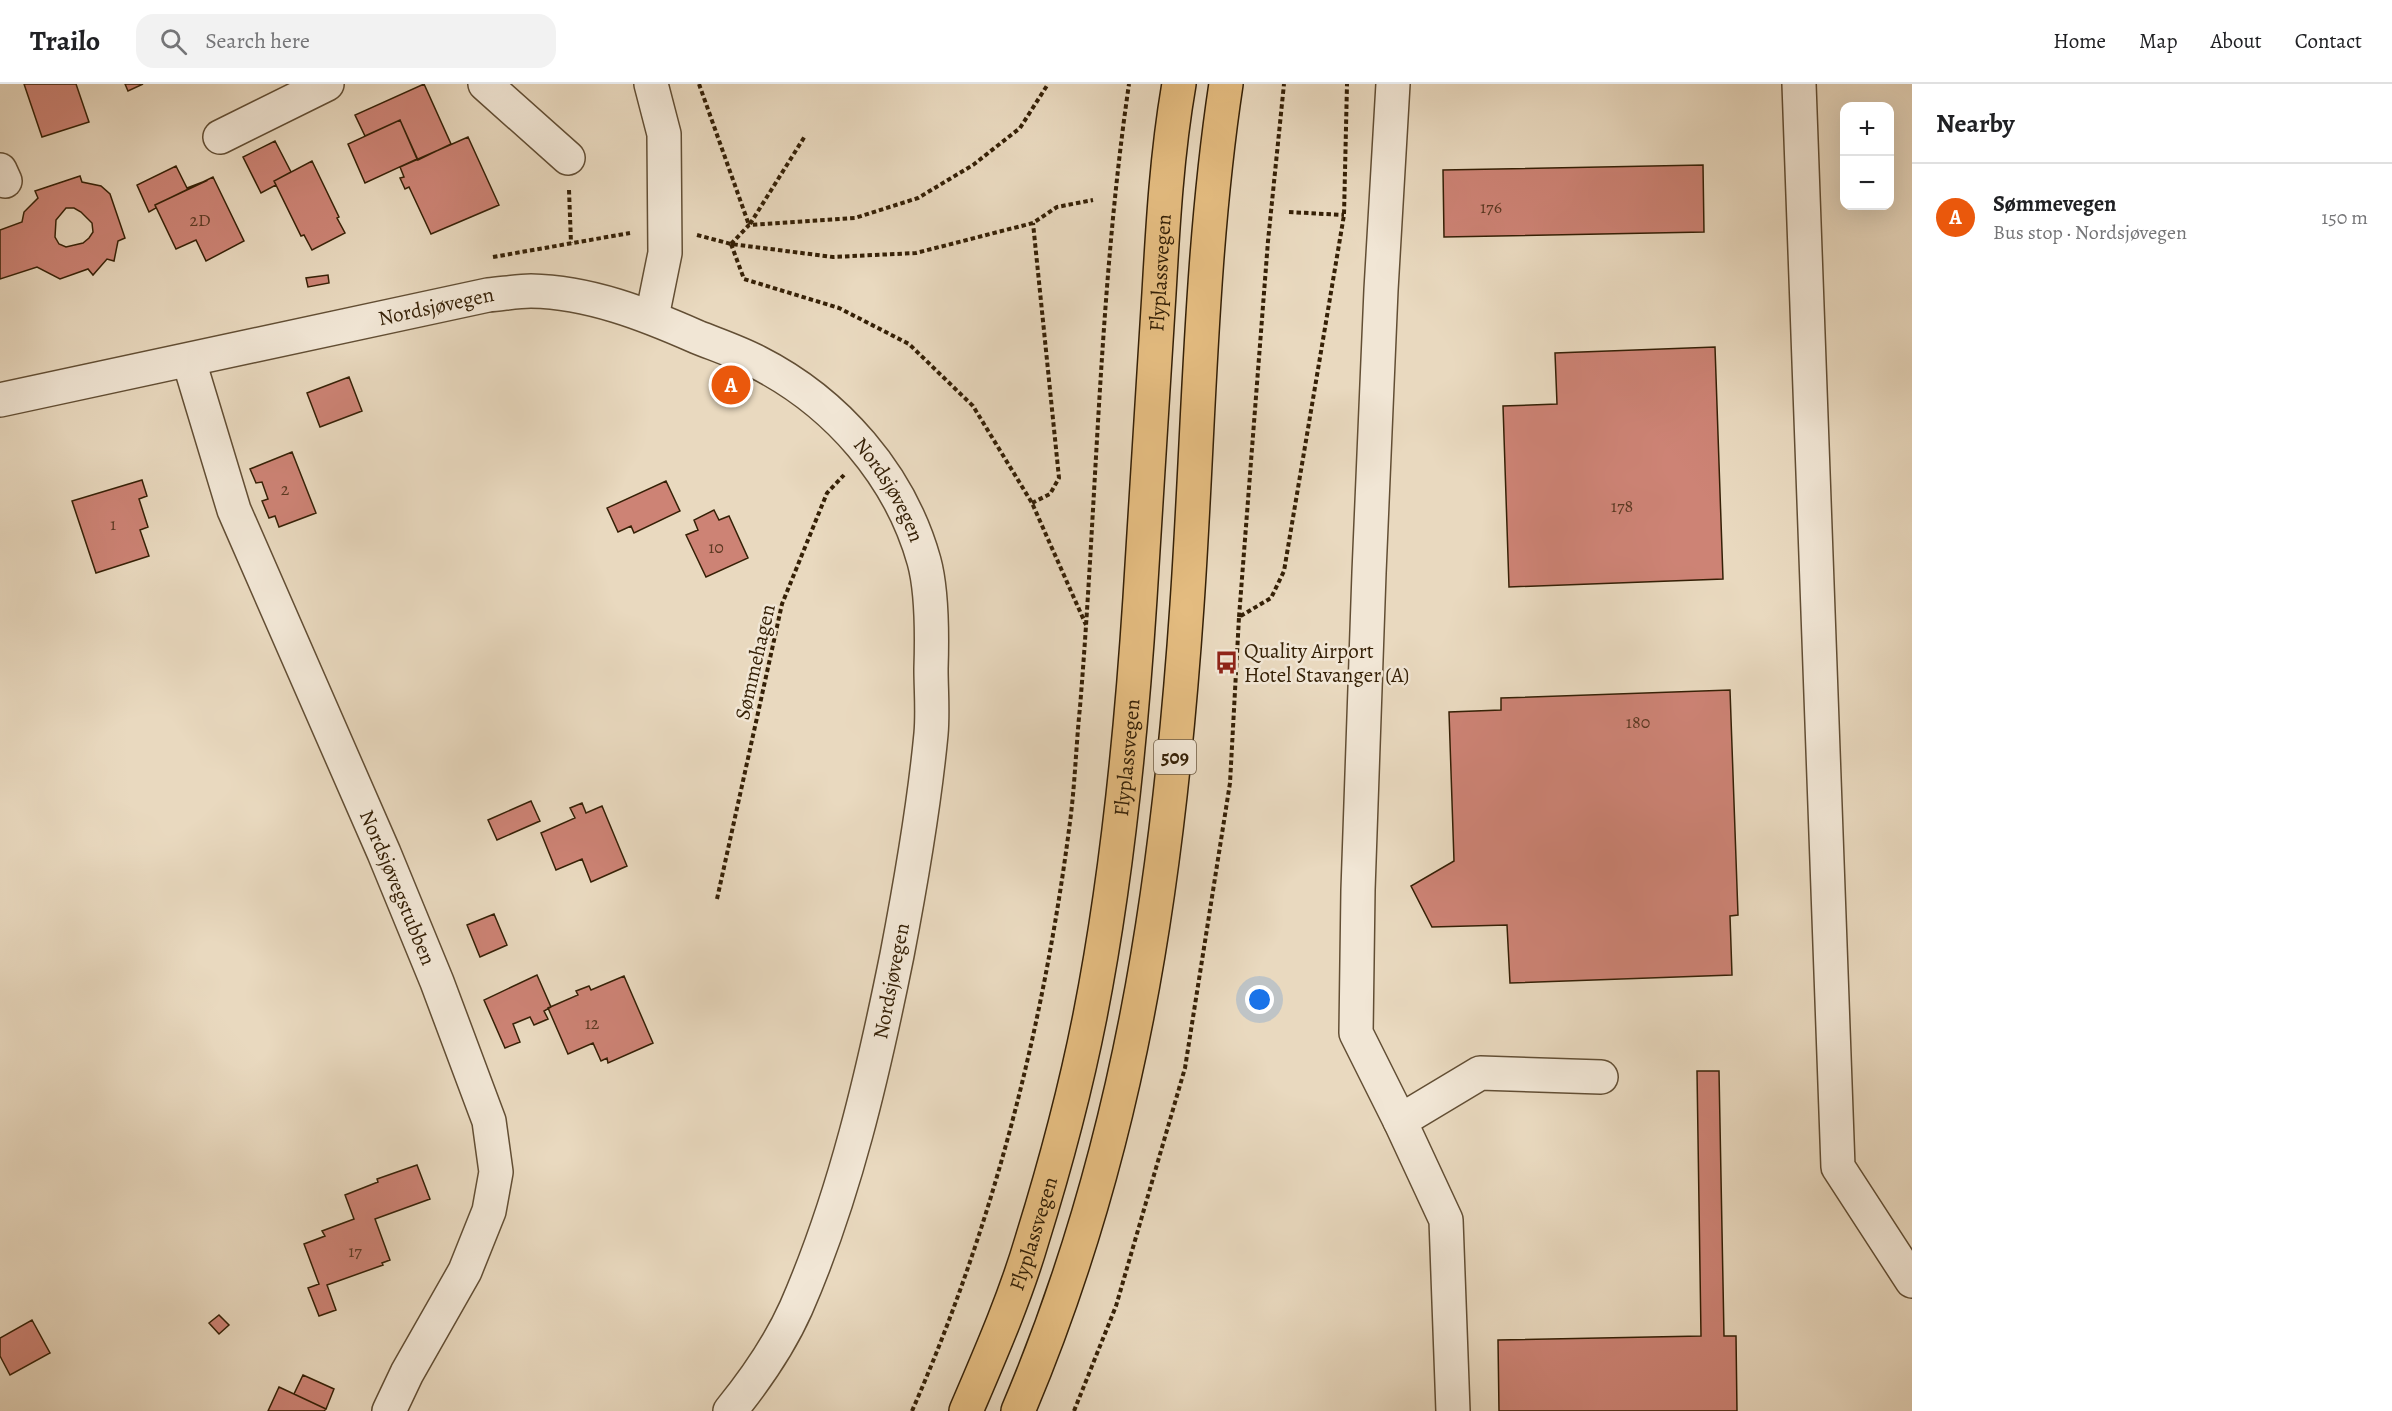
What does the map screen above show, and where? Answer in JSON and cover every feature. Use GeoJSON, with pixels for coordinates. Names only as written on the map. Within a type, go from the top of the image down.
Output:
{"type":"FeatureCollection","features":[{"type":"Feature","properties":{"kind":"highway","name":"Flyplassvegen"},"geometry":{"type":"LineString","coordinates":[[966,1411],[991,1353],[1031,1244],[1063,1134],[1090,1017],[1107,913],[1123,799],[1162,243],[1171,131],[1179,84]]}},
{"type":"Feature","properties":{"kind":"highway","name":"509"},"geometry":{"type":"LineString","coordinates":[[1018,1411],[1077,1258],[1112,1134],[1137,1026],[1156,908],[1170,805],[1180,699],[1208,247],[1218,138],[1226,84]]}},
{"type":"Feature","properties":{"kind":"street"},"geometry":{"type":"LineString","coordinates":[[220,137],[327,84]]}},
{"type":"Feature","properties":{"kind":"street"},"geometry":{"type":"LineString","coordinates":[[485,84],[568,158]]}},
{"type":"Feature","properties":{"kind":"street"},"geometry":{"type":"LineString","coordinates":[[651,84],[664,134],[666,253],[651,317]]}},
{"type":"Feature","properties":{"kind":"street"},"geometry":{"type":"LineString","coordinates":[[1393,84],[1371,537],[1356,1033],[1446,1220],[1453,1411]]}},
{"type":"Feature","properties":{"kind":"street"},"geometry":{"type":"LineString","coordinates":[[1799,84],[1838,1167],[1912,1281]]}},
{"type":"Feature","properties":{"kind":"street","name":"Nordsjøvegen"},"geometry":{"type":"LineString","coordinates":[[0,400],[488,295],[531,291],[585,297],[651,317],[758,362],[801,389],[833,414],[867,451],[910,519],[925,564],[932,635],[931,731],[918,836],[880,1038],[856,1131],[826,1228],[795,1309],[771,1356],[730,1411]]}},
{"type":"Feature","properties":{"kind":"street","name":"Nordsjøvegstubben"},"geometry":{"type":"LineString","coordinates":[[189,360],[234,510],[388,864],[437,982],[489,1121],[495,1172],[489,1211],[465,1271],[407,1373],[389,1411]]}},
{"type":"Feature","properties":{"kind":"street"},"geometry":{"type":"LineString","coordinates":[[1400,1121],[1480,1073],[1601,1077]]}},
{"type":"Feature","properties":{"kind":"path"},"geometry":{"type":"LineString","coordinates":[[699,84],[749,225]]}},
{"type":"Feature","properties":{"kind":"path"},"geometry":{"type":"LineString","coordinates":[[749,225],[855,218],[918,198],[973,165],[1020,128],[1048,84]]}},
{"type":"Feature","properties":{"kind":"path"},"geometry":{"type":"LineString","coordinates":[[912,1411],[978,1238],[1007,1142],[1026,1068],[1059,900],[1070,819],[1087,626],[1110,260],[1128,84]]}},
{"type":"Feature","properties":{"kind":"path"},"geometry":{"type":"LineString","coordinates":[[1074,1411],[1116,1306],[1185,1068],[1230,783],[1239,617],[1268,241],[1284,84]]}},
{"type":"Feature","properties":{"kind":"path"},"geometry":{"type":"LineString","coordinates":[[1239,617],[1271,598],[1284,571],[1344,215],[1347,84]]}},
{"type":"Feature","properties":{"kind":"path"},"geometry":{"type":"LineString","coordinates":[[731,244],[749,225],[805,136]]}},
{"type":"Feature","properties":{"kind":"path"},"geometry":{"type":"LineString","coordinates":[[568,158],[571,243]]}},
{"type":"Feature","properties":{"kind":"path"},"geometry":{"type":"LineString","coordinates":[[692,234],[731,244],[833,257],[916,253],[1033,223],[1057,207],[1093,200]]}},
{"type":"Feature","properties":{"kind":"path"},"geometry":{"type":"LineString","coordinates":[[1289,212],[1344,215]]}},
{"type":"Feature","properties":{"kind":"path"},"geometry":{"type":"LineString","coordinates":[[1032,503],[1050,494],[1059,478],[1033,223]]}},
{"type":"Feature","properties":{"kind":"path"},"geometry":{"type":"LineString","coordinates":[[731,244],[744,279],[838,308],[909,344],[973,406],[1032,503],[1087,626]]}},
{"type":"Feature","properties":{"kind":"path","name":"Sømmehagen"},"geometry":{"type":"LineString","coordinates":[[717,899],[782,604],[827,493],[867,451]]}},
{"type":"Feature","properties":{"kind":"building"},"geometry":{"type":"Polygon","coordinates":[[[24,84],[76,84],[89,122],[42,137],[24,84]]]}},
{"type":"Feature","properties":{"kind":"building"},"geometry":{"type":"Polygon","coordinates":[[[125,84],[143,84],[128,91],[125,84]]]}},
{"type":"Feature","properties":{"kind":"building"},"geometry":{"type":"Polygon","coordinates":[[[424,84],[451,144],[418,160],[400,120],[365,136],[355,115],[424,84]]]}},
{"type":"Feature","properties":{"kind":"building"},"geometry":{"type":"Polygon","coordinates":[[[400,120],[417,159],[365,183],[348,144],[400,120]]]}},
{"type":"Feature","properties":{"kind":"building"},"geometry":{"type":"Polygon","coordinates":[[[468,137],[499,205],[431,234],[409,187],[405,189],[400,178],[404,177],[400,167],[468,137]]]}},
{"type":"Feature","properties":{"kind":"building"},"geometry":{"type":"Polygon","coordinates":[[[275,141],[291,172],[274,181],[276,185],[261,193],[243,157],[275,141]]]}},
{"type":"Feature","properties":{"kind":"building"},"geometry":{"type":"Polygon","coordinates":[[[312,161],[345,233],[312,250],[304,235],[301,236],[274,181],[312,161]]]}},
{"type":"Feature","properties":{"kind":"building"},"geometry":{"type":"Polygon","coordinates":[[[1703,165],[1704,232],[1444,237],[1443,170],[1703,165]]]}},
{"type":"Feature","properties":{"kind":"building"},"geometry":{"type":"Polygon","coordinates":[[[176,166],[187,188],[208,180],[155,205],[156,208],[149,212],[137,185],[176,166]]]}},
{"type":"Feature","properties":{"kind":"building"},"geometry":{"type":"Polygon","coordinates":[[[80,176],[82,182],[101,186],[110,194],[125,238],[118,241],[114,261],[107,259],[93,275],[88,269],[60,279],[37,267],[0,279],[0,230],[22,222],[24,212],[38,198],[35,191],[80,176]],[[66,208],[56,220],[55,237],[59,244],[66,247],[83,243],[93,232],[92,223],[74,208],[66,208]]]}},
{"type":"Feature","properties":{"kind":"building"},"geometry":{"type":"Polygon","coordinates":[[[213,177],[244,241],[206,261],[196,240],[176,249],[155,205],[213,177]]]}},
{"type":"Feature","properties":{"kind":"building"},"geometry":{"type":"Polygon","coordinates":[[[328,275],[329,283],[308,287],[306,278],[328,275]]]}},
{"type":"Feature","properties":{"kind":"building"},"geometry":{"type":"Polygon","coordinates":[[[1715,347],[1723,579],[1509,587],[1503,406],[1557,404],[1555,353],[1715,347]]]}},
{"type":"Feature","properties":{"kind":"building"},"geometry":{"type":"Polygon","coordinates":[[[349,377],[362,411],[320,427],[307,393],[349,377]]]}},
{"type":"Feature","properties":{"kind":"building"},"geometry":{"type":"Polygon","coordinates":[[[292,452],[316,513],[279,527],[275,516],[269,518],[262,501],[268,499],[262,482],[256,483],[250,469],[292,452]]]}},
{"type":"Feature","properties":{"kind":"building"},"geometry":{"type":"Polygon","coordinates":[[[142,480],[147,496],[139,499],[148,527],[140,530],[149,556],[96,573],[72,501],[142,480]]]}},
{"type":"Feature","properties":{"kind":"building"},"geometry":{"type":"Polygon","coordinates":[[[666,481],[680,511],[634,533],[631,526],[618,532],[607,508],[666,481]]]}},
{"type":"Feature","properties":{"kind":"building"},"geometry":{"type":"Polygon","coordinates":[[[714,510],[719,520],[729,516],[748,558],[706,577],[686,535],[698,530],[694,520],[714,510]]]}},
{"type":"Feature","properties":{"kind":"building"},"geometry":{"type":"Polygon","coordinates":[[[1730,690],[1738,915],[1730,916],[1732,975],[1510,983],[1507,925],[1432,927],[1411,886],[1454,861],[1449,712],[1501,710],[1501,698],[1730,690]]]}},
{"type":"Feature","properties":{"kind":"building"},"geometry":{"type":"Polygon","coordinates":[[[531,801],[540,821],[497,840],[488,820],[531,801]]]}},
{"type":"Feature","properties":{"kind":"building"},"geometry":{"type":"Polygon","coordinates":[[[582,803],[586,813],[602,806],[627,866],[591,882],[582,859],[556,870],[541,833],[575,818],[570,808],[582,803]]]}},
{"type":"Feature","properties":{"kind":"building"},"geometry":{"type":"Polygon","coordinates":[[[494,914],[507,945],[480,957],[467,925],[494,914]]]}},
{"type":"Feature","properties":{"kind":"building"},"geometry":{"type":"Polygon","coordinates":[[[537,975],[551,1007],[544,1011],[548,1019],[534,1025],[530,1017],[513,1024],[520,1042],[505,1048],[484,1000],[537,975]]]}},
{"type":"Feature","properties":{"kind":"building"},"geometry":{"type":"Polygon","coordinates":[[[624,976],[653,1043],[608,1063],[607,1058],[601,1061],[593,1043],[568,1054],[548,1008],[578,995],[576,991],[589,986],[591,990],[624,976]]]}},
{"type":"Feature","properties":{"kind":"building"},"geometry":{"type":"Polygon","coordinates":[[[1697,1071],[1719,1071],[1724,1336],[1736,1336],[1737,1411],[1499,1411],[1498,1340],[1701,1336],[1697,1071]]]}},
{"type":"Feature","properties":{"kind":"building"},"geometry":{"type":"Polygon","coordinates":[[[417,1165],[430,1199],[375,1219],[390,1260],[382,1263],[383,1265],[327,1285],[336,1310],[319,1316],[308,1288],[319,1284],[304,1244],[325,1236],[322,1231],[354,1219],[345,1195],[378,1182],[377,1179],[417,1165]]]}},
{"type":"Feature","properties":{"kind":"building"},"geometry":{"type":"Polygon","coordinates":[[[219,1315],[229,1325],[219,1334],[209,1323],[219,1315]]]}},
{"type":"Feature","properties":{"kind":"building"},"geometry":{"type":"Polygon","coordinates":[[[32,1320],[50,1353],[10,1375],[0,1356],[0,1338],[32,1320]]]}},
{"type":"Feature","properties":{"kind":"building"},"geometry":{"type":"Polygon","coordinates":[[[303,1375],[334,1389],[326,1409],[294,1394],[303,1375]]]}},
{"type":"Feature","properties":{"kind":"building"},"geometry":{"type":"Polygon","coordinates":[[[279,1387],[326,1409],[324,1411],[268,1411],[279,1387]]]}},
{"type":"Feature","properties":{"kind":"place","name":"Sømmevegen"},"geometry":{"type":"Point","coordinates":[731,385]}},
{"type":"Feature","properties":{"kind":"place","name":"Quality Airport Hotel Stavanger (A)"},"geometry":{"type":"Point","coordinates":[1226,663]}}]}
